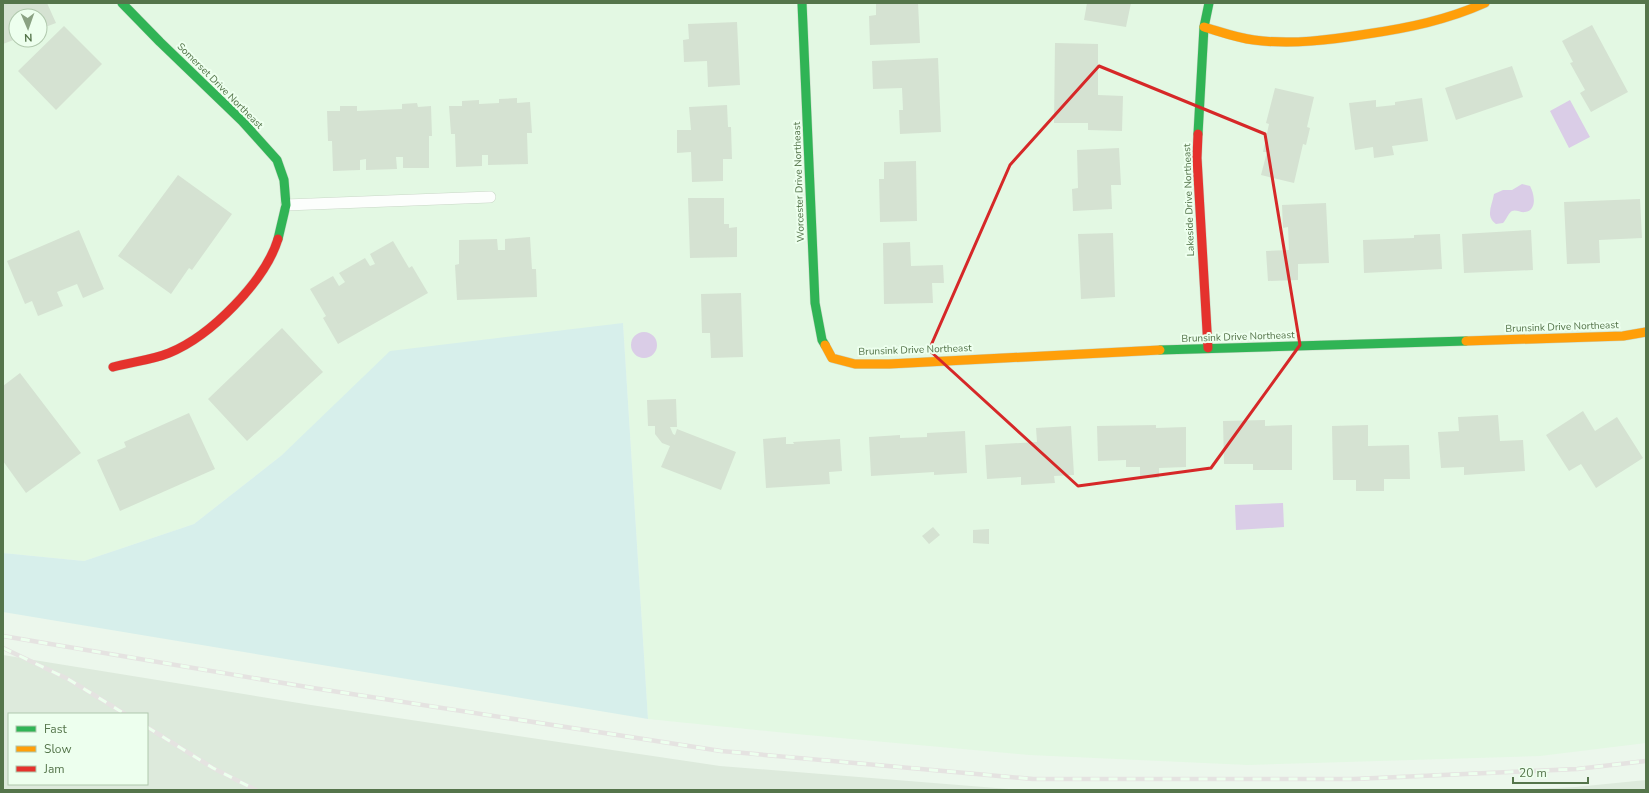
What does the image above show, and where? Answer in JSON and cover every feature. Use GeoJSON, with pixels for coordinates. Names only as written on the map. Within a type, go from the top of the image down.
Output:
{"type":"FeatureCollection","features":[{"type":"Feature","properties":{"kind":"street","name":"Somerset Drive Northeast"},"geometry":{"type":"LineString","coordinates":[[113,367],[169,353],[202,335],[208,330],[235,304],[262,273],[274,252],[282,227],[286,205],[284,180],[277,160],[242,121],[122,3]]}},
{"type":"Feature","properties":{"kind":"street","name":"Worcester Drive Northeast"},"geometry":{"type":"LineString","coordinates":[[802,3],[814,303],[822,340],[832,358]]}},
{"type":"Feature","properties":{"kind":"street","name":"Lakeside Drive Northeast"},"geometry":{"type":"LineString","coordinates":[[1208,348],[1197,158],[1204,27],[1209,3]]}},
{"type":"Feature","properties":{"kind":"street"},"geometry":{"type":"LineString","coordinates":[[1204,27],[1261,41],[1299,42],[1344,38],[1441,21],[1464,14],[1485,3]]}},
{"type":"Feature","properties":{"kind":"street","name":"Brunsink Drive Northeast"},"geometry":{"type":"LineString","coordinates":[[832,358],[855,364],[889,364],[1208,348],[1623,336],[1646,332]]}},
{"type":"Feature","properties":{"kind":"lane"},"geometry":{"type":"LineString","coordinates":[[286,205],[490,197]]}},
{"type":"Feature","properties":{"kind":"highlighted area"},"geometry":{"type":"Polygon","coordinates":[[[1099,66],[1265,134],[1300,345],[1211,468],[1078,486],[929,350],[1010,165],[1099,66]]]}},
{"type":"Feature","properties":{"kind":"shaded area"},"geometry":{"type":"Polygon","coordinates":[[[3,3],[1646,3],[1646,743],[1540,756],[1248,765],[1029,755],[648,719],[623,323],[282,455],[194,524],[84,561],[3,553],[3,3]]]}},
{"type":"Feature","properties":{"kind":"shaded area"},"geometry":{"type":"Polygon","coordinates":[[[1570,100],[1590,137],[1569,148],[1550,111],[1570,100]]]}},
{"type":"Feature","properties":{"kind":"shaded area"},"geometry":{"type":"Polygon","coordinates":[[[1522,184],[1530,186],[1534,197],[1532,208],[1525,212],[1515,210],[1512,211],[1503,223],[1496,224],[1491,218],[1490,214],[1494,194],[1503,190],[1512,190],[1522,184]]]}},
{"type":"Feature","properties":{"kind":"shaded area"},"geometry":{"type":"Polygon","coordinates":[[[623,323],[648,719],[3,612],[3,553],[84,561],[194,524],[282,455],[390,351],[623,323]]]}},
{"type":"Feature","properties":{"kind":"shaded area"},"geometry":{"type":"Polygon","coordinates":[[[644,332],[653,336],[657,345],[653,354],[644,358],[635,354],[631,345],[635,336],[644,332]]]}},
{"type":"Feature","properties":{"kind":"shaded area"},"geometry":{"type":"Polygon","coordinates":[[[1283,503],[1284,527],[1236,530],[1235,505],[1283,503]]]}},
{"type":"Feature","properties":{"kind":"shaded area"},"geometry":{"type":"Polygon","coordinates":[[[3,655],[311,705],[720,766],[1021,790],[3,790],[3,655]]]}},
{"type":"Feature","properties":{"kind":"shaded area"},"geometry":{"type":"Polygon","coordinates":[[[1646,780],[1646,790],[1511,790],[1576,787],[1646,780]]]}},
{"type":"Feature","properties":{"kind":"building"},"geometry":{"type":"Polygon","coordinates":[[[3,3],[47,3],[56,23],[48,26],[48,8],[8,8],[8,42],[3,44],[3,3]]]}},
{"type":"Feature","properties":{"kind":"building"},"geometry":{"type":"Polygon","coordinates":[[[876,3],[918,3],[920,43],[870,45],[869,16],[876,15],[876,3]]]}},
{"type":"Feature","properties":{"kind":"building"},"geometry":{"type":"Polygon","coordinates":[[[1087,3],[1131,3],[1126,27],[1084,20],[1087,3]]]}},
{"type":"Feature","properties":{"kind":"building"},"geometry":{"type":"Polygon","coordinates":[[[737,22],[740,85],[708,87],[707,61],[684,62],[683,40],[689,39],[688,24],[737,22]]]}},
{"type":"Feature","properties":{"kind":"building"},"geometry":{"type":"Polygon","coordinates":[[[1592,25],[1628,92],[1591,112],[1580,93],[1585,90],[1570,63],[1573,62],[1562,41],[1592,25]]]}},
{"type":"Feature","properties":{"kind":"building"},"geometry":{"type":"Polygon","coordinates":[[[64,26],[102,64],[56,110],[18,71],[42,48],[48,48],[48,42],[64,26]]]}},
{"type":"Feature","properties":{"kind":"building"},"geometry":{"type":"Polygon","coordinates":[[[1055,43],[1098,44],[1098,95],[1123,96],[1122,131],[1088,130],[1088,123],[1054,123],[1055,43]]]}},
{"type":"Feature","properties":{"kind":"building"},"geometry":{"type":"Polygon","coordinates":[[[938,58],[941,132],[900,134],[899,110],[903,110],[902,88],[873,89],[872,61],[938,58]]]}},
{"type":"Feature","properties":{"kind":"building"},"geometry":{"type":"Polygon","coordinates":[[[1512,66],[1523,97],[1456,120],[1445,88],[1512,66]]]}},
{"type":"Feature","properties":{"kind":"building"},"geometry":{"type":"Polygon","coordinates":[[[1275,88],[1314,97],[1307,127],[1310,128],[1306,145],[1303,144],[1294,183],[1261,175],[1267,152],[1263,152],[1269,124],[1266,123],[1275,88]]]}},
{"type":"Feature","properties":{"kind":"building"},"geometry":{"type":"Polygon","coordinates":[[[517,98],[517,103],[530,102],[532,133],[527,133],[528,164],[488,165],[488,155],[482,155],[482,166],[456,167],[455,134],[451,134],[449,106],[462,106],[462,101],[479,100],[479,104],[499,103],[499,99],[517,98]]]}},
{"type":"Feature","properties":{"kind":"building"},"geometry":{"type":"Polygon","coordinates":[[[1422,98],[1428,141],[1392,146],[1394,155],[1374,158],[1373,147],[1355,150],[1349,103],[1376,100],[1376,107],[1395,105],[1395,102],[1422,98]]]}},
{"type":"Feature","properties":{"kind":"building"},"geometry":{"type":"Polygon","coordinates":[[[417,103],[418,107],[431,106],[432,136],[429,136],[429,168],[403,168],[403,157],[396,157],[397,169],[366,170],[366,159],[360,160],[360,170],[333,171],[332,141],[328,141],[327,111],[340,111],[340,106],[357,106],[357,111],[402,109],[402,104],[417,103]]]}},
{"type":"Feature","properties":{"kind":"building"},"geometry":{"type":"Polygon","coordinates":[[[727,105],[728,127],[731,127],[732,159],[723,159],[723,181],[692,182],[691,152],[677,153],[677,130],[691,130],[689,107],[727,105]]]}},
{"type":"Feature","properties":{"kind":"building"},"geometry":{"type":"Polygon","coordinates":[[[1119,148],[1121,185],[1111,185],[1112,209],[1073,211],[1072,189],[1078,188],[1077,150],[1119,148]]]}},
{"type":"Feature","properties":{"kind":"building"},"geometry":{"type":"Polygon","coordinates":[[[916,161],[917,221],[880,222],[879,179],[884,179],[884,162],[916,161]]]}},
{"type":"Feature","properties":{"kind":"building"},"geometry":{"type":"Polygon","coordinates":[[[178,175],[232,214],[192,270],[189,268],[171,294],[118,256],[178,175]]]}},
{"type":"Feature","properties":{"kind":"building"},"geometry":{"type":"Polygon","coordinates":[[[688,198],[724,198],[724,224],[729,224],[729,228],[737,227],[737,257],[690,258],[688,198]]]}},
{"type":"Feature","properties":{"kind":"building"},"geometry":{"type":"Polygon","coordinates":[[[1640,199],[1642,238],[1599,240],[1600,263],[1567,264],[1564,202],[1640,199]]]}},
{"type":"Feature","properties":{"kind":"building"},"geometry":{"type":"Polygon","coordinates":[[[1326,203],[1329,263],[1298,264],[1298,280],[1268,281],[1266,251],[1289,250],[1288,227],[1283,228],[1282,205],[1326,203]]]}},
{"type":"Feature","properties":{"kind":"building"},"geometry":{"type":"Polygon","coordinates":[[[79,230],[104,289],[83,298],[77,284],[57,292],[63,306],[38,316],[32,301],[25,304],[7,261],[79,230]]]}},
{"type":"Feature","properties":{"kind":"building"},"geometry":{"type":"Polygon","coordinates":[[[1531,230],[1533,270],[1464,273],[1462,234],[1531,230]]]}},
{"type":"Feature","properties":{"kind":"building"},"geometry":{"type":"Polygon","coordinates":[[[1113,233],[1115,297],[1081,299],[1078,234],[1113,233]]]}},
{"type":"Feature","properties":{"kind":"building"},"geometry":{"type":"Polygon","coordinates":[[[1440,234],[1442,269],[1364,273],[1363,240],[1414,238],[1414,235],[1440,234]]]}},
{"type":"Feature","properties":{"kind":"building"},"geometry":{"type":"Polygon","coordinates":[[[530,237],[532,269],[536,269],[537,297],[457,300],[455,265],[459,264],[459,240],[497,239],[498,250],[505,250],[505,239],[530,237]]]}},
{"type":"Feature","properties":{"kind":"building"},"geometry":{"type":"Polygon","coordinates":[[[393,241],[409,268],[412,266],[428,293],[338,344],[323,318],[326,316],[310,289],[333,276],[339,286],[345,282],[339,273],[365,258],[370,266],[375,264],[370,254],[393,241]]]}},
{"type":"Feature","properties":{"kind":"building"},"geometry":{"type":"Polygon","coordinates":[[[910,242],[911,266],[943,265],[944,283],[932,283],[933,303],[884,304],[883,243],[910,242]]]}},
{"type":"Feature","properties":{"kind":"building"},"geometry":{"type":"Polygon","coordinates":[[[741,293],[743,357],[711,358],[710,333],[702,333],[701,294],[741,293]]]}},
{"type":"Feature","properties":{"kind":"building"},"geometry":{"type":"Polygon","coordinates":[[[282,328],[323,372],[247,441],[208,399],[282,328]]]}},
{"type":"Feature","properties":{"kind":"building"},"geometry":{"type":"Polygon","coordinates":[[[20,373],[81,453],[26,493],[3,461],[3,386],[20,373]]]}},
{"type":"Feature","properties":{"kind":"building"},"geometry":{"type":"Polygon","coordinates":[[[676,399],[677,427],[670,427],[673,434],[675,435],[677,429],[736,452],[721,490],[661,467],[670,446],[662,443],[655,434],[655,426],[648,426],[647,400],[676,399]]]}},
{"type":"Feature","properties":{"kind":"building"},"geometry":{"type":"Polygon","coordinates":[[[1583,411],[1595,431],[1617,417],[1643,458],[1596,488],[1581,464],[1569,471],[1546,435],[1583,411]]]}},
{"type":"Feature","properties":{"kind":"building"},"geometry":{"type":"Polygon","coordinates":[[[189,413],[215,469],[120,511],[97,460],[126,447],[124,442],[189,413]]]}},
{"type":"Feature","properties":{"kind":"building"},"geometry":{"type":"Polygon","coordinates":[[[1498,415],[1500,441],[1523,440],[1525,471],[1464,475],[1464,467],[1441,468],[1438,432],[1459,431],[1458,417],[1498,415]]]}},
{"type":"Feature","properties":{"kind":"building"},"geometry":{"type":"Polygon","coordinates":[[[1265,420],[1265,426],[1292,425],[1292,470],[1253,470],[1253,464],[1224,464],[1223,421],[1265,420]]]}},
{"type":"Feature","properties":{"kind":"building"},"geometry":{"type":"Polygon","coordinates":[[[1156,425],[1156,428],[1186,427],[1186,467],[1159,468],[1159,478],[1140,478],[1140,467],[1126,467],[1126,460],[1098,461],[1097,426],[1156,425]]]}},
{"type":"Feature","properties":{"kind":"building"},"geometry":{"type":"Polygon","coordinates":[[[1368,425],[1368,446],[1409,445],[1410,479],[1384,479],[1384,491],[1356,491],[1356,480],[1333,480],[1332,426],[1368,425]]]}},
{"type":"Feature","properties":{"kind":"building"},"geometry":{"type":"Polygon","coordinates":[[[1071,426],[1074,475],[1054,476],[1055,483],[1021,485],[1021,477],[987,479],[985,445],[1037,442],[1036,428],[1071,426]]]}},
{"type":"Feature","properties":{"kind":"building"},"geometry":{"type":"Polygon","coordinates":[[[965,431],[967,473],[934,475],[934,472],[871,476],[869,437],[900,435],[900,438],[927,437],[927,433],[965,431]]]}},
{"type":"Feature","properties":{"kind":"building"},"geometry":{"type":"Polygon","coordinates":[[[786,437],[786,444],[794,444],[793,442],[840,439],[842,471],[829,472],[830,484],[766,488],[763,439],[786,437]]]}},
{"type":"Feature","properties":{"kind":"building"},"geometry":{"type":"Polygon","coordinates":[[[933,527],[940,535],[929,544],[922,536],[933,527]]]}},
{"type":"Feature","properties":{"kind":"building"},"geometry":{"type":"Polygon","coordinates":[[[989,529],[989,544],[973,543],[973,530],[989,529]]]}},
{"type":"Feature","properties":{"kind":"railway"},"geometry":{"type":"LineString","coordinates":[[3,636],[313,688],[721,751],[1033,779],[1354,779],[1577,769],[1646,761]]}},
{"type":"Feature","properties":{"kind":"railway"},"geometry":{"type":"LineString","coordinates":[[3,648],[68,679],[123,713]]}},
{"type":"Feature","properties":{"kind":"railway"},"geometry":{"type":"LineString","coordinates":[[148,728],[213,768],[256,790]]}},
{"type":"Feature","properties":{"kind":"traffic: fast"},"geometry":{"type":"LineString","coordinates":[[122,3],[242,121],[277,160],[284,180],[286,205],[278,239]]}},
{"type":"Feature","properties":{"kind":"traffic: fast"},"geometry":{"type":"LineString","coordinates":[[802,3],[815,303],[822,340],[825,345]]}},
{"type":"Feature","properties":{"kind":"traffic: fast"},"geometry":{"type":"LineString","coordinates":[[1198,134],[1204,27],[1209,3]]}},
{"type":"Feature","properties":{"kind":"traffic: fast"},"geometry":{"type":"LineString","coordinates":[[1160,350],[1466,341]]}},
{"type":"Feature","properties":{"kind":"traffic: slow"},"geometry":{"type":"LineString","coordinates":[[1204,27],[1254,40],[1282,42],[1325,40],[1412,26],[1442,19],[1485,3]]}},
{"type":"Feature","properties":{"kind":"traffic: slow"},"geometry":{"type":"LineString","coordinates":[[1466,341],[1623,336],[1646,332]]}},
{"type":"Feature","properties":{"kind":"traffic: slow"},"geometry":{"type":"LineString","coordinates":[[825,345],[832,358],[855,364],[889,364],[1160,350]]}},
{"type":"Feature","properties":{"kind":"traffic: jam"},"geometry":{"type":"LineString","coordinates":[[1198,134],[1197,158],[1208,348]]}},
{"type":"Feature","properties":{"kind":"traffic: jam"},"geometry":{"type":"LineString","coordinates":[[113,367],[169,353],[185,345],[219,321],[249,289],[271,255],[278,239]]}}]}
